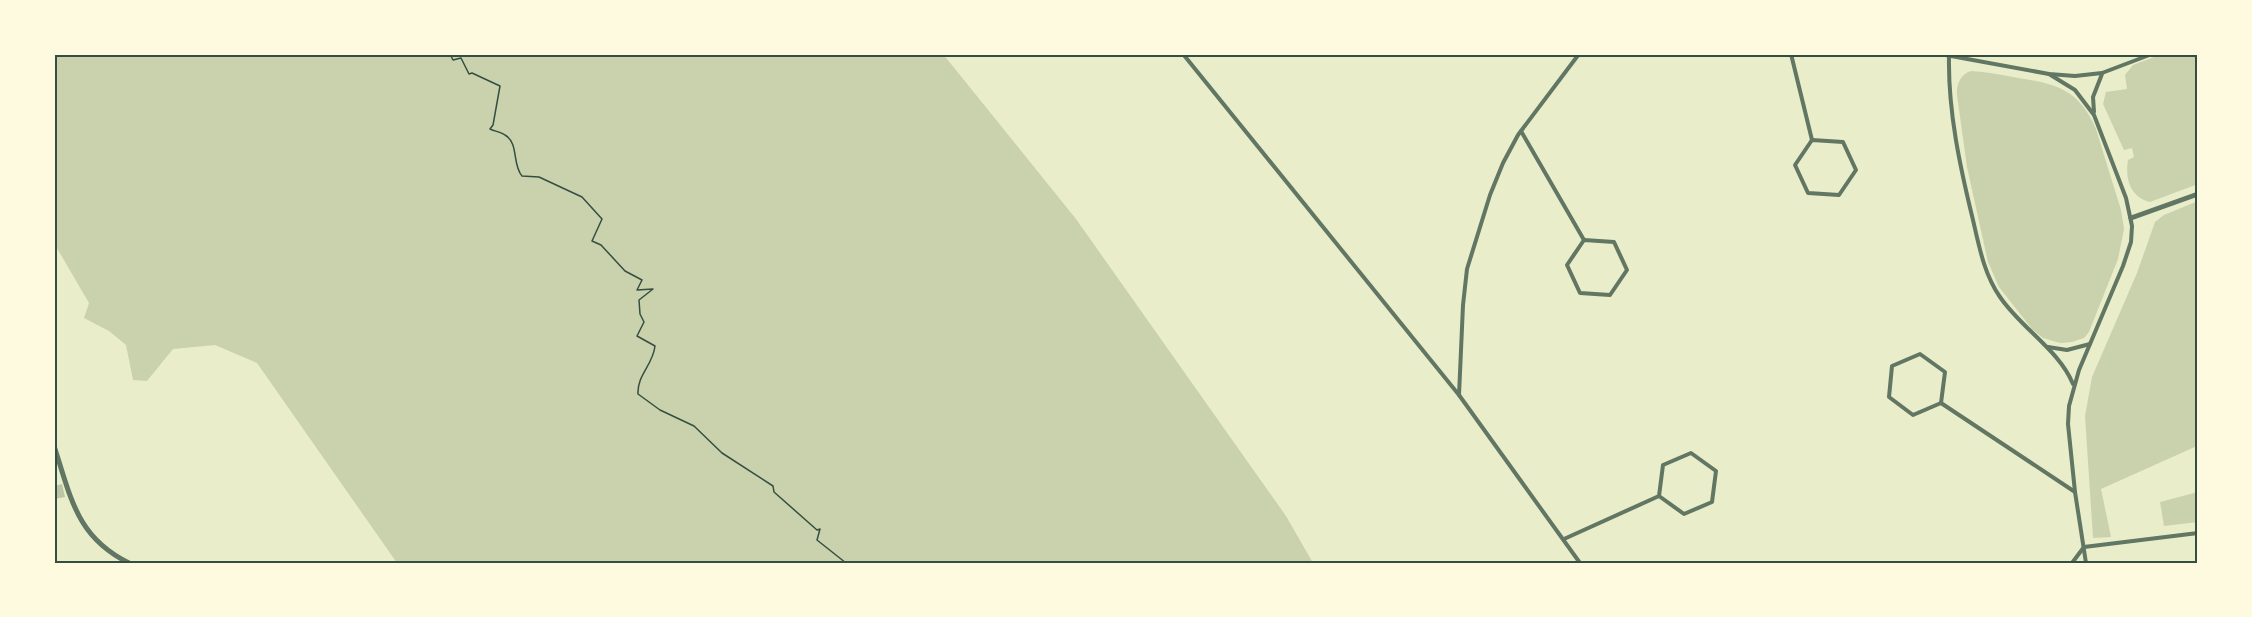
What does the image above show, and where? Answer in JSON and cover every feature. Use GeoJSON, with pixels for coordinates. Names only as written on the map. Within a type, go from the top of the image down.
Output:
{"type":"FeatureCollection","features":[{"type":"Feature","properties":{"kind":"street"},"geometry":{"type":"LineString","coordinates":[[1184,54],[1460,395],[1580,563]]}},
{"type":"Feature","properties":{"kind":"street"},"geometry":{"type":"LineString","coordinates":[[1460,395],[1463,296],[1470,257],[1498,176],[1521,131],[1579,54]]}},
{"type":"Feature","properties":{"kind":"street"},"geometry":{"type":"LineString","coordinates":[[1791,54],[1812,140],[1795,165],[1808,193],[1839,195],[1856,170],[1843,142],[1812,140]]}},
{"type":"Feature","properties":{"kind":"street"},"geometry":{"type":"LineString","coordinates":[[1940,54],[2049,74],[2075,76],[2102,73],[2152,54]]}},
{"type":"Feature","properties":{"kind":"street"},"geometry":{"type":"LineString","coordinates":[[1949,57],[1949,85],[1957,144],[1982,257],[1989,277],[1999,295],[2062,363],[2073,385]]}},
{"type":"Feature","properties":{"kind":"street"},"geometry":{"type":"LineString","coordinates":[[2094,115],[2093,97],[2102,73]]}},
{"type":"Feature","properties":{"kind":"street"},"geometry":{"type":"LineString","coordinates":[[2049,74],[2075,90],[2094,115],[2126,198],[2131,218],[2131,242],[2124,266],[2073,385],[2068,424],[2086,563]]}},
{"type":"Feature","properties":{"kind":"street"},"geometry":{"type":"LineString","coordinates":[[1521,131],[1584,240]]}},
{"type":"Feature","properties":{"kind":"street"},"geometry":{"type":"LineString","coordinates":[[2131,218],[2198,194]]}},
{"type":"Feature","properties":{"kind":"street"},"geometry":{"type":"LineString","coordinates":[[1584,240],[1614,242],[1628,270],[1610,295],[1580,293],[1575,284],[1567,265],[1584,240]]}},
{"type":"Feature","properties":{"kind":"street"},"geometry":{"type":"LineString","coordinates":[[2044,346],[2067,350],[2090,344]]}},
{"type":"Feature","properties":{"kind":"street"},"geometry":{"type":"LineString","coordinates":[[1920,354],[1945,372],[1941,403],[1913,415],[1889,396],[1892,366],[1920,354]]}},
{"type":"Feature","properties":{"kind":"street"},"geometry":{"type":"LineString","coordinates":[[1941,403],[2075,492]]}},
{"type":"Feature","properties":{"kind":"street"},"geometry":{"type":"LineString","coordinates":[[54,446],[80,521],[105,549],[129,563]]}},
{"type":"Feature","properties":{"kind":"street"},"geometry":{"type":"LineString","coordinates":[[1691,453],[1716,471],[1712,502],[1684,514],[1659,496],[1663,465],[1691,453]]}},
{"type":"Feature","properties":{"kind":"street"},"geometry":{"type":"LineString","coordinates":[[1564,539],[1659,496]]}},
{"type":"Feature","properties":{"kind":"street"},"geometry":{"type":"LineString","coordinates":[[2072,563],[2084,547],[2198,533]]}},
{"type":"Feature","properties":{"kind":"path"},"geometry":{"type":"LineString","coordinates":[[450,54],[453,60],[461,58],[469,74],[472,73],[500,86],[493,126],[490,129],[507,135],[514,148],[518,173],[522,176],[539,177],[582,197],[602,219],[592,241],[601,245],[625,271],[642,280],[637,290],[654,289],[639,300],[640,314],[644,322],[637,336],[656,346],[654,356],[638,384],[638,394],[660,410],[694,426],[722,453],[773,486],[774,492],[817,530],[820,529],[817,540],[846,563]]}},
{"type":"Feature","properties":{"kind":"green space"},"geometry":{"type":"Polygon","coordinates":[[[54,54],[943,54],[1076,219],[1286,516],[1313,563],[397,563],[257,363],[215,345],[173,349],[147,381],[133,380],[126,345],[109,331],[84,318],[89,303],[54,243],[54,54]]]}},
{"type":"Feature","properties":{"kind":"green space"},"geometry":{"type":"Polygon","coordinates":[[[2162,54],[2198,54],[2198,184],[2150,202],[2143,200],[2133,192],[2130,186],[2127,167],[2128,160],[2134,157],[2132,148],[2124,150],[2103,104],[2106,92],[2127,89],[2125,75],[2133,65],[2162,54]]]}},
{"type":"Feature","properties":{"kind":"green space"},"geometry":{"type":"Polygon","coordinates":[[[1971,71],[2056,86],[2066,91],[2082,105],[2096,129],[2121,210],[2124,229],[2118,259],[2089,332],[2084,338],[2060,343],[2043,338],[2032,329],[1999,287],[1988,262],[1967,167],[1957,95],[1960,80],[1964,74],[1971,71]]]}},
{"type":"Feature","properties":{"kind":"green space"},"geometry":{"type":"Polygon","coordinates":[[[2198,201],[2198,454],[2197,446],[2101,489],[2111,537],[2093,538],[2085,416],[2092,377],[2137,273],[2155,222],[2164,215],[2198,201]]]}},
{"type":"Feature","properties":{"kind":"green space"},"geometry":{"type":"Polygon","coordinates":[[[2198,492],[2198,522],[2164,526],[2160,502],[2198,492]]]}},
{"type":"Feature","properties":{"kind":"building"},"geometry":{"type":"Polygon","coordinates":[[[62,484],[65,497],[54,499],[54,486],[62,484]]]}}]}
